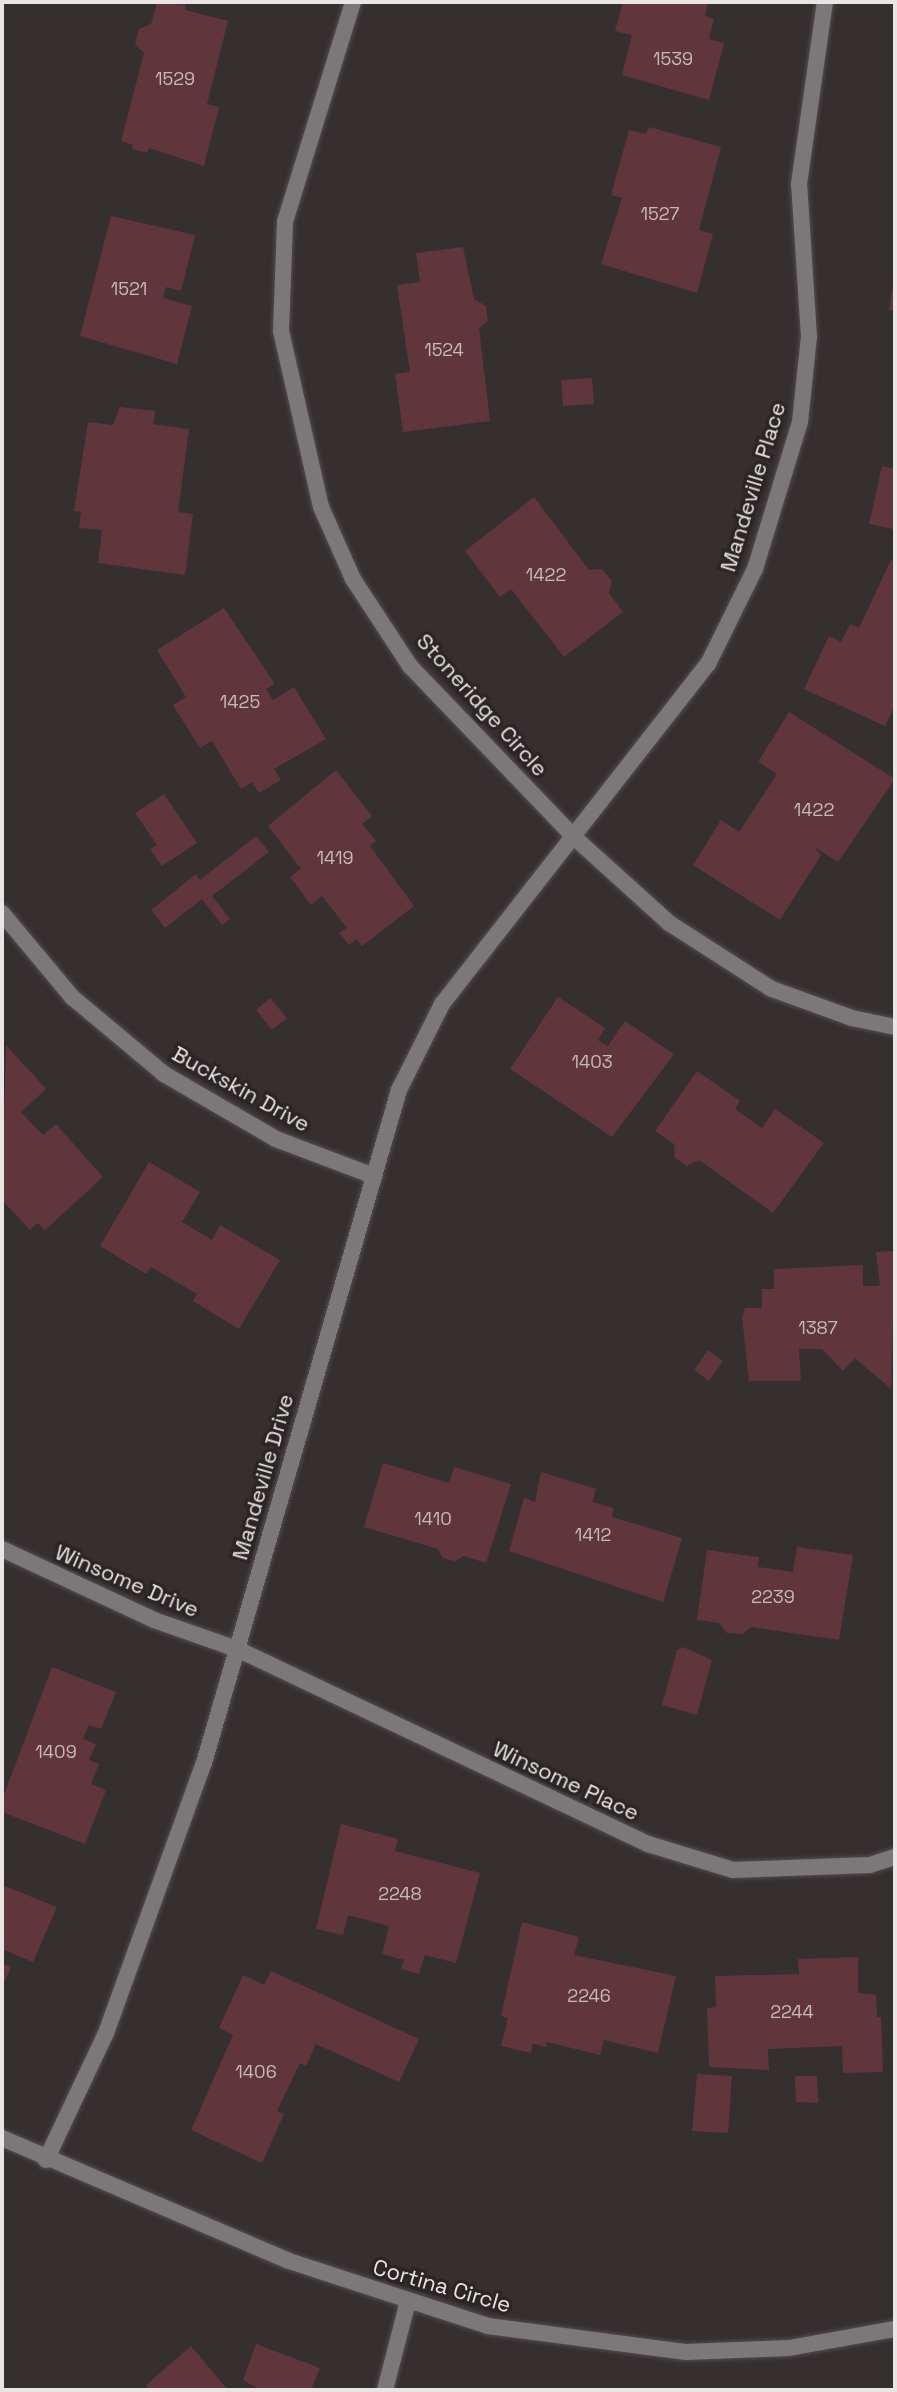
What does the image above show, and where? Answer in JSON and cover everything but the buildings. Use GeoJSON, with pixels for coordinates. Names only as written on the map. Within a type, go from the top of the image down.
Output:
{"type":"FeatureCollection","features":[{"type":"Feature","properties":{"kind":"street","name":"Stoneridge Circle"},"geometry":{"type":"LineString","coordinates":[[353,2],[285,222],[281,331],[321,507],[353,579],[410,666],[575,838],[669,923],[772,989],[852,1018],[895,1027]]}},
{"type":"Feature","properties":{"kind":"street","name":"Mandeville Place"},"geometry":{"type":"LineString","coordinates":[[575,838],[708,664],[755,569],[800,422],[809,337],[799,184],[825,2]]}},
{"type":"Feature","properties":{"kind":"street","name":"Mandeville Drive"},"geometry":{"type":"LineString","coordinates":[[46,2160],[106,2033],[204,1763],[399,1090],[442,1004],[575,838]]}},
{"type":"Feature","properties":{"kind":"street","name":"Buckskin Drive"},"geometry":{"type":"LineString","coordinates":[[2,913],[72,997],[164,1074],[276,1139],[374,1176]]}},
{"type":"Feature","properties":{"kind":"street","name":"Winsome Drive"},"geometry":{"type":"LineString","coordinates":[[2,1549],[154,1620],[237,1649]]}},
{"type":"Feature","properties":{"kind":"street","name":"Winsome Place"},"geometry":{"type":"LineString","coordinates":[[237,1649],[648,1844],[733,1870],[870,1865],[895,1857]]}},
{"type":"Feature","properties":{"kind":"street","name":"Cortina Circle"},"geometry":{"type":"LineString","coordinates":[[2,2138],[46,2160],[286,2260],[488,2326],[686,2352],[789,2348],[895,2329]]}},
{"type":"Feature","properties":{"kind":"street"},"geometry":{"type":"LineString","coordinates":[[385,2390],[408,2301]]}}]}
